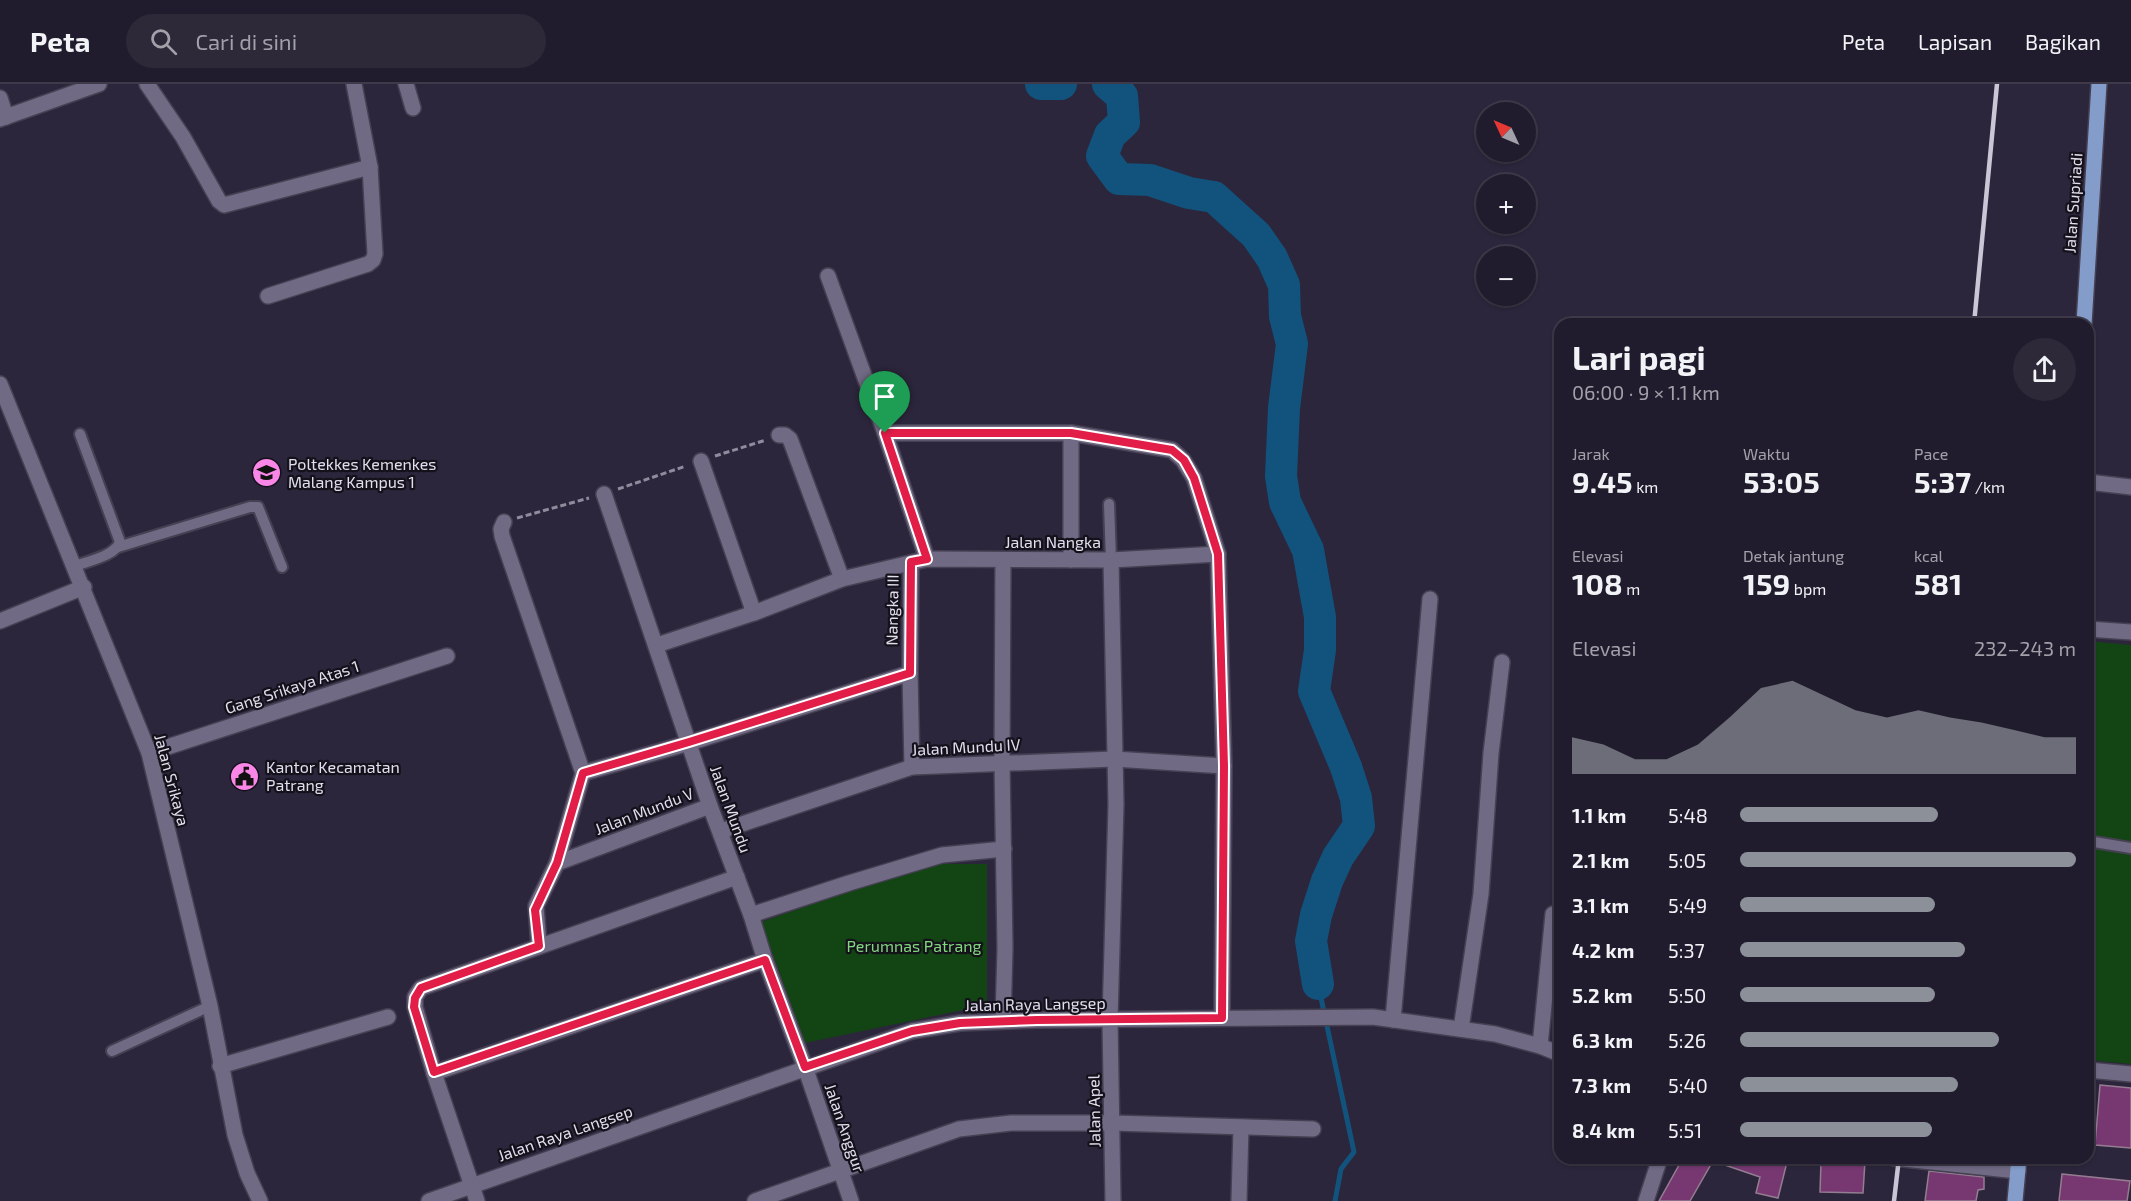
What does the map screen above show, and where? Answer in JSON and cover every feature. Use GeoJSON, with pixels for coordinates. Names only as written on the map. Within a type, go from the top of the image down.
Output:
{"type":"FeatureCollection","features":[{"type":"Feature","properties":{"kind":"main road","name":"Jalan Supriadi"},"geometry":{"type":"LineString","coordinates":[[2084,318],[2099,84]]}},
{"type":"Feature","properties":{"kind":"main road"},"geometry":{"type":"LineString","coordinates":[[2015,1201],[2018,1164]]}},
{"type":"Feature","properties":{"kind":"street"},"geometry":{"type":"LineString","coordinates":[[0,98],[3,118],[99,84]]}},
{"type":"Feature","properties":{"kind":"street"},"geometry":{"type":"LineString","coordinates":[[147,84],[183,137],[224,206],[370,167]]}},
{"type":"Feature","properties":{"kind":"street"},"geometry":{"type":"LineString","coordinates":[[268,296],[368,264],[373,260],[375,254],[370,167],[354,84]]}},
{"type":"Feature","properties":{"kind":"street"},"geometry":{"type":"LineString","coordinates":[[406,84],[413,108]]}},
{"type":"Feature","properties":{"kind":"street"},"geometry":{"type":"LineString","coordinates":[[828,276],[885,433],[927,559]]}},
{"type":"Feature","properties":{"kind":"street","name":"Jalan Srikaya"},"geometry":{"type":"LineString","coordinates":[[1,391],[84,587],[149,753],[210,1006],[234,1135],[247,1173],[260,1201]]}},
{"type":"Feature","properties":{"kind":"street"},"geometry":{"type":"LineString","coordinates":[[885,433],[1071,433],[1172,450],[1184,460],[1194,478],[1218,554],[1224,766],[1222,1018]]}},
{"type":"Feature","properties":{"kind":"street"},"geometry":{"type":"LineString","coordinates":[[1071,433],[1071,560]]}},
{"type":"Feature","properties":{"kind":"street"},"geometry":{"type":"LineString","coordinates":[[779,435],[785,435],[790,439],[842,579]]}},
{"type":"Feature","properties":{"kind":"street"},"geometry":{"type":"LineString","coordinates":[[701,461],[754,613]]}},
{"type":"Feature","properties":{"kind":"street"},"geometry":{"type":"LineString","coordinates":[[2094,483],[2131,487]]}},
{"type":"Feature","properties":{"kind":"street","name":"Jalan Mundu"},"geometry":{"type":"LineString","coordinates":[[604,494],[710,806],[752,915],[765,960],[805,1067]]}},
{"type":"Feature","properties":{"kind":"street"},"geometry":{"type":"LineString","coordinates":[[504,522],[501,529],[502,536],[583,773],[557,863],[535,910],[539,946]]}},
{"type":"Feature","properties":{"kind":"street"},"geometry":{"type":"LineString","coordinates":[[1111,560],[1218,554]]}},
{"type":"Feature","properties":{"kind":"street","name":"Jalan Nangka"},"geometry":{"type":"LineString","coordinates":[[657,645],[754,613],[842,579],[927,559],[1111,560],[1116,804],[1115,909],[1110,1020]]}},
{"type":"Feature","properties":{"kind":"street"},"geometry":{"type":"LineString","coordinates":[[1003,560],[1003,1021]]}},
{"type":"Feature","properties":{"kind":"street","name":"Nangka III"},"geometry":{"type":"LineString","coordinates":[[911,562],[912,766]]}},
{"type":"Feature","properties":{"kind":"street"},"geometry":{"type":"LineString","coordinates":[[0,621],[84,587]]}},
{"type":"Feature","properties":{"kind":"street"},"geometry":{"type":"LineString","coordinates":[[1393,1020],[1430,598]]}},
{"type":"Feature","properties":{"kind":"street"},"geometry":{"type":"LineString","coordinates":[[2094,629],[2131,632]]}},
{"type":"Feature","properties":{"kind":"street","name":"Gang Srikaya Atas 1"},"geometry":{"type":"LineString","coordinates":[[149,753],[447,656]]}},
{"type":"Feature","properties":{"kind":"street"},"geometry":{"type":"LineString","coordinates":[[1461,1029],[1481,894],[1491,753],[1502,662]]}},
{"type":"Feature","properties":{"kind":"street"},"geometry":{"type":"LineString","coordinates":[[583,773],[910,673]]}},
{"type":"Feature","properties":{"kind":"street","name":"Jalan Mundu IV"},"geometry":{"type":"LineString","coordinates":[[721,831],[912,766],[1114,759],[1224,766]]}},
{"type":"Feature","properties":{"kind":"street","name":"Jalan Mundu V"},"geometry":{"type":"LineString","coordinates":[[557,863],[710,806]]}},
{"type":"Feature","properties":{"kind":"street"},"geometry":{"type":"LineString","coordinates":[[752,915],[942,855],[1004,849]]}},
{"type":"Feature","properties":{"kind":"street"},"geometry":{"type":"LineString","coordinates":[[477,1201],[414,1007],[415,998],[421,988],[737,877]]}},
{"type":"Feature","properties":{"kind":"street"},"geometry":{"type":"LineString","coordinates":[[1540,1046],[1553,914]]}},
{"type":"Feature","properties":{"kind":"street"},"geometry":{"type":"LineString","coordinates":[[434,1072],[765,960]]}},
{"type":"Feature","properties":{"kind":"street"},"geometry":{"type":"LineString","coordinates":[[220,1066],[388,1017]]}},
{"type":"Feature","properties":{"kind":"street","name":"Jalan Raya Langsep"},"geometry":{"type":"LineString","coordinates":[[429,1201],[912,1031],[960,1023],[1359,1017],[1496,1034],[1554,1052]]}},
{"type":"Feature","properties":{"kind":"street","name":"Jalan Apel"},"geometry":{"type":"LineString","coordinates":[[1110,1020],[1113,1201]]}},
{"type":"Feature","properties":{"kind":"street","name":"Jalan Anggur"},"geometry":{"type":"LineString","coordinates":[[805,1067],[851,1201]]}},
{"type":"Feature","properties":{"kind":"street"},"geometry":{"type":"LineString","coordinates":[[2094,1071],[2131,1074]]}},
{"type":"Feature","properties":{"kind":"street"},"geometry":{"type":"LineString","coordinates":[[755,1201],[959,1129],[1011,1123],[1313,1129]]}},
{"type":"Feature","properties":{"kind":"street"},"geometry":{"type":"LineString","coordinates":[[1239,1201],[1241,1127]]}},
{"type":"Feature","properties":{"kind":"street"},"geometry":{"type":"LineString","coordinates":[[1646,1201],[1658,1164]]}},
{"type":"Feature","properties":{"kind":"lane"},"geometry":{"type":"LineString","coordinates":[[80,434],[120,542],[118,548]]}},
{"type":"Feature","properties":{"kind":"lane"},"geometry":{"type":"LineString","coordinates":[[1109,504],[1111,560]]}},
{"type":"Feature","properties":{"kind":"lane"},"geometry":{"type":"LineString","coordinates":[[75,566],[118,548],[250,507],[258,507],[282,567]]}},
{"type":"Feature","properties":{"kind":"lane"},"geometry":{"type":"LineString","coordinates":[[2094,842],[2131,848]]}},
{"type":"Feature","properties":{"kind":"lane"},"geometry":{"type":"LineString","coordinates":[[112,1051],[210,1006]]}},
{"type":"Feature","properties":{"kind":"path"},"geometry":{"type":"LineString","coordinates":[[504,522],[604,494]]}},
{"type":"Feature","properties":{"kind":"green space"},"geometry":{"type":"Polygon","coordinates":[[[2094,642],[2131,645],[2131,1064],[2094,1061],[2094,642]]]}},
{"type":"Feature","properties":{"kind":"green space","name":"Perumnas Patrang"},"geometry":{"type":"Polygon","coordinates":[[[927,864],[987,864],[987,1005],[805,1043],[761,922],[927,864]]]}},
{"type":"Feature","properties":{"kind":"building"},"geometry":{"type":"Polygon","coordinates":[[[2100,1085],[2131,1088],[2131,1148],[2095,1145],[2100,1085]]]}},
{"type":"Feature","properties":{"kind":"building"},"geometry":{"type":"Polygon","coordinates":[[[1680,1164],[1711,1164],[1690,1201],[1659,1201],[1680,1164]]]}},
{"type":"Feature","properties":{"kind":"building"},"geometry":{"type":"Polygon","coordinates":[[[1722,1164],[1786,1164],[1778,1198],[1756,1193],[1760,1177],[1722,1164]]]}},
{"type":"Feature","properties":{"kind":"building"},"geometry":{"type":"Polygon","coordinates":[[[1821,1164],[1865,1164],[1863,1193],[1820,1192],[1821,1164]]]}},
{"type":"Feature","properties":{"kind":"building"},"geometry":{"type":"Polygon","coordinates":[[[1929,1171],[1984,1177],[1984,1189],[1978,1190],[1976,1201],[1925,1201],[1929,1171]]]}},
{"type":"Feature","properties":{"kind":"building"},"geometry":{"type":"Polygon","coordinates":[[[2062,1174],[2130,1181],[2127,1201],[2059,1201],[2062,1174]]]}},
{"type":"Feature","properties":{"kind":"waterway"},"geometry":{"type":"LineString","coordinates":[[1041,84],[1061,84]]}},
{"type":"Feature","properties":{"kind":"waterway"},"geometry":{"type":"LineString","coordinates":[[1108,84],[1122,96],[1124,122],[1110,135],[1102,156],[1119,179],[1150,180],[1189,193],[1214,197],[1256,235],[1272,258],[1284,285],[1285,316],[1292,344],[1284,408],[1281,476],[1285,502],[1308,550],[1320,617],[1320,650],[1314,691],[1346,767],[1356,798],[1359,826],[1338,857],[1316,915],[1311,941],[1318,984]]}},
{"type":"Feature","properties":{"kind":"waterway"},"geometry":{"type":"LineString","coordinates":[[1318,984],[1354,1152],[1341,1169],[1335,1201]]}},
{"type":"Feature","properties":{"kind":"railway"},"geometry":{"type":"LineString","coordinates":[[1975,318],[1997,84]]}},
{"type":"Feature","properties":{"kind":"railway"},"geometry":{"type":"LineString","coordinates":[[1894,1201],[1898,1164]]}},
{"type":"Feature","properties":{"kind":"place","name":"Poltekkes Kemenkes Malang Kampus 1"},"geometry":{"type":"Point","coordinates":[267,473]}},
{"type":"Feature","properties":{"kind":"place","name":"Kantor Kecamatan Patrang"},"geometry":{"type":"Point","coordinates":[245,776]}},
{"type":"Feature","properties":{"kind":"route"},"geometry":{"type":"LineString","coordinates":[[885,433],[1071,433],[1172,450],[1184,460],[1194,478],[1218,554],[1224,766],[1222,1018],[960,1023],[912,1031],[805,1067],[765,960],[434,1072],[414,1007],[415,998],[421,988],[539,946],[536,906],[557,863],[583,773],[910,673],[911,562],[927,559],[885,433]]}}]}
